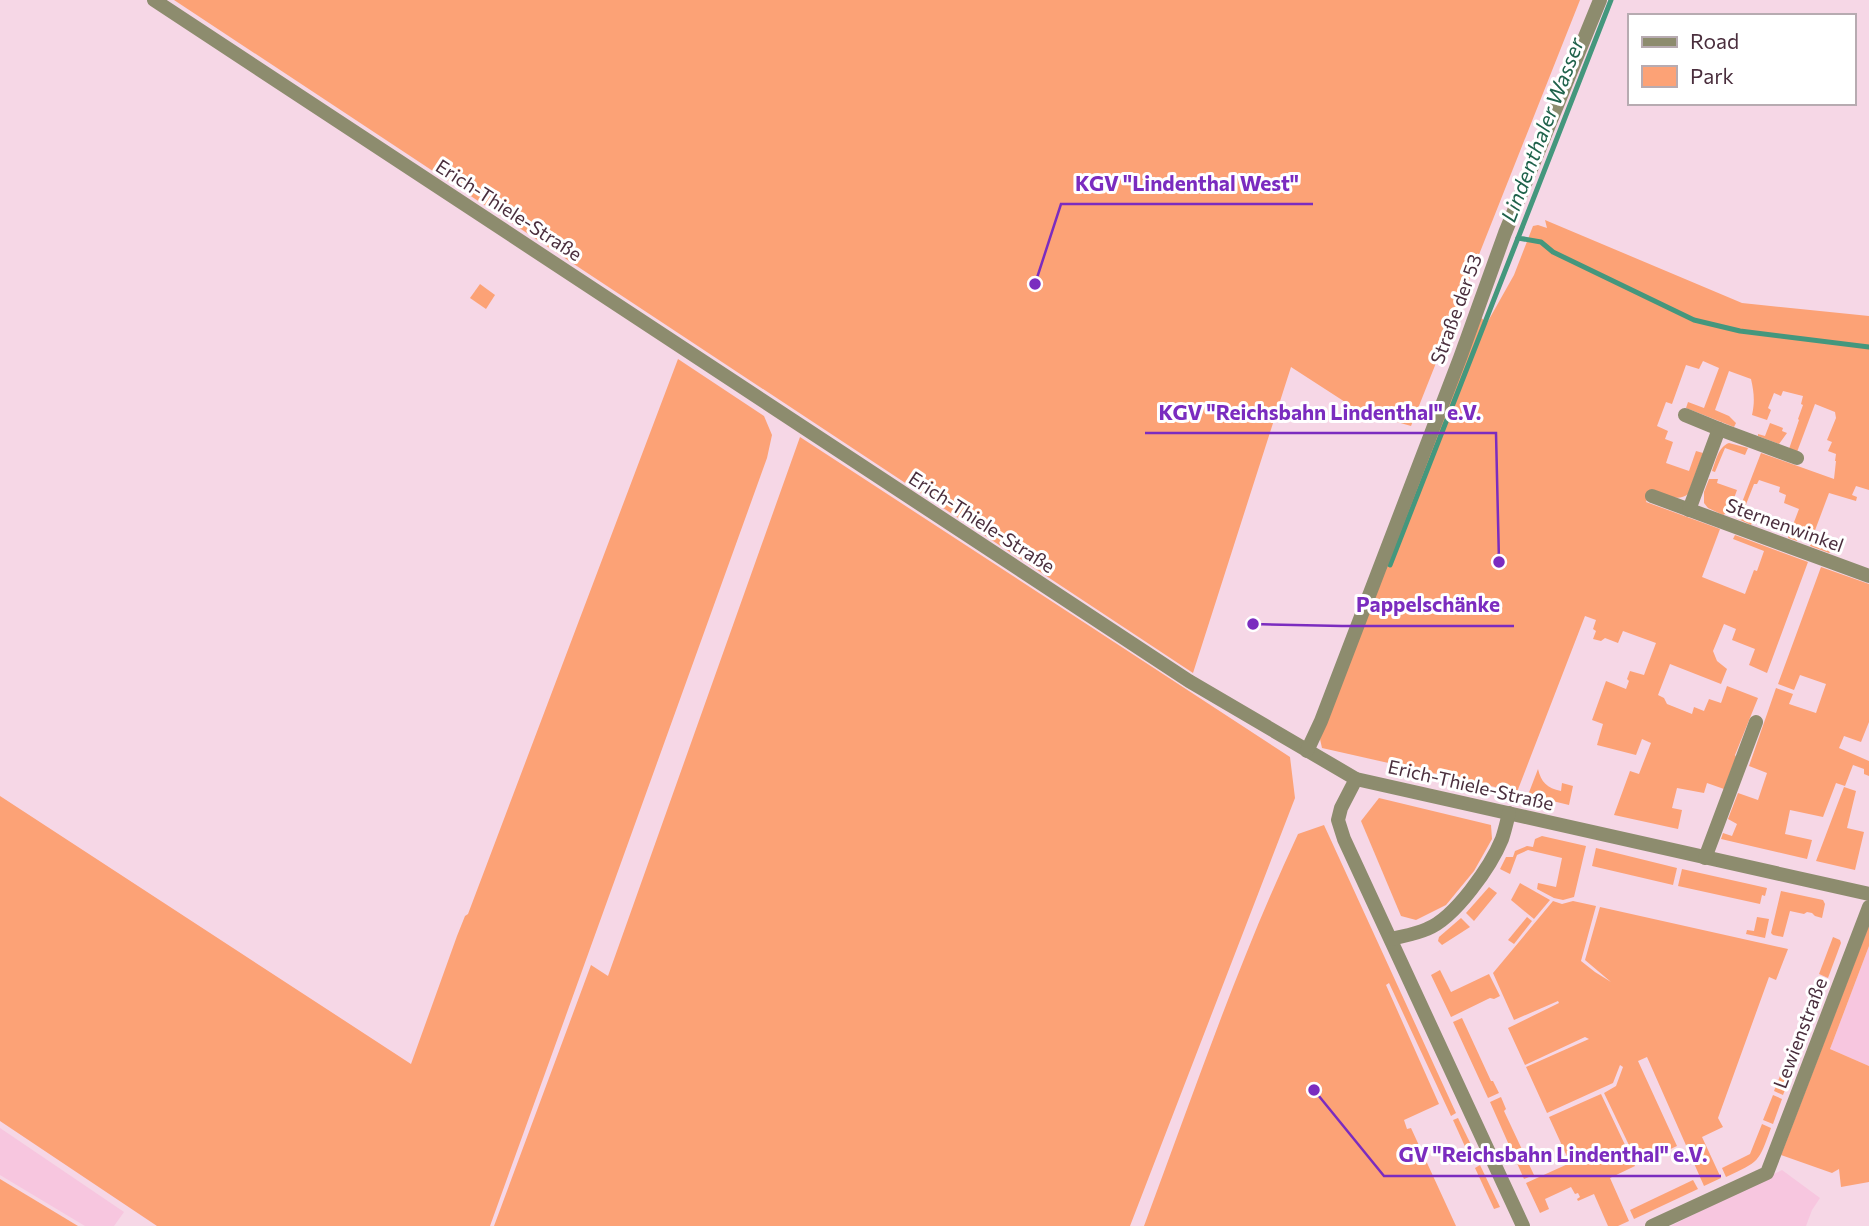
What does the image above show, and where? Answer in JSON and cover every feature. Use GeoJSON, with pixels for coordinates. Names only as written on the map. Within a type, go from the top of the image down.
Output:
{"type":"FeatureCollection","features":[{"type":"Feature","properties":{"kind":"street","name":"Erich-Thiele-Straße"},"geometry":{"type":"LineString","coordinates":[[154,0],[1189,681],[1356,779],[1869,894]]}},
{"type":"Feature","properties":{"kind":"street","name":"Straße der 53"},"geometry":{"type":"LineString","coordinates":[[1307,751],[1321,721],[1460,358],[1505,233],[1600,0]]}},
{"type":"Feature","properties":{"kind":"street"},"geometry":{"type":"LineString","coordinates":[[1685,415],[1797,458]]}},
{"type":"Feature","properties":{"kind":"street"},"geometry":{"type":"LineString","coordinates":[[1689,510],[1719,429]]}},
{"type":"Feature","properties":{"kind":"street","name":"Sternenwinkel"},"geometry":{"type":"LineString","coordinates":[[1652,496],[1869,576]]}},
{"type":"Feature","properties":{"kind":"street"},"geometry":{"type":"LineString","coordinates":[[1705,858],[1756,722]]}},
{"type":"Feature","properties":{"kind":"street"},"geometry":{"type":"LineString","coordinates":[[1356,779],[1338,820],[1344,839],[1523,1226]]}},
{"type":"Feature","properties":{"kind":"street"},"geometry":{"type":"LineString","coordinates":[[1391,939],[1428,929],[1455,907],[1492,859],[1502,839],[1509,813]]}},
{"type":"Feature","properties":{"kind":"street","name":"Lewienstraße"},"geometry":{"type":"LineString","coordinates":[[1652,1226],[1767,1173],[1869,907]]}},
{"type":"Feature","properties":{"kind":"shaded area"},"geometry":{"type":"Polygon","coordinates":[[[1869,946],[1869,1066],[1830,1049],[1869,946]]]}},
{"type":"Feature","properties":{"kind":"shaded area"},"geometry":{"type":"Polygon","coordinates":[[[0,1128],[124,1212],[114,1226],[85,1226],[0,1175],[0,1128]]]}},
{"type":"Feature","properties":{"kind":"shaded area"},"geometry":{"type":"Polygon","coordinates":[[[1782,1170],[1820,1198],[1806,1226],[1671,1226],[1782,1170]]]}},
{"type":"Feature","properties":{"kind":"green space"},"geometry":{"type":"Polygon","coordinates":[[[174,0],[1580,0],[1411,426],[1359,411],[1291,367],[1193,673],[174,0]]]}},
{"type":"Feature","properties":{"kind":"green space"},"geometry":{"type":"Polygon","coordinates":[[[1545,220],[1742,303],[1869,316],[1869,490],[1856,486],[1852,495],[1857,497],[1856,501],[1829,493],[1814,533],[1840,542],[1829,553],[1810,546],[1812,538],[1800,533],[1797,541],[1788,538],[1799,509],[1784,503],[1786,495],[1779,492],[1780,487],[1759,480],[1754,484],[1743,512],[1755,517],[1751,525],[1736,518],[1761,453],[1834,479],[1836,454],[1828,451],[1832,442],[1827,440],[1836,418],[1835,412],[1815,404],[1797,452],[1789,449],[1803,405],[1803,396],[1783,391],[1781,396],[1774,393],[1767,420],[1752,415],[1754,397],[1751,379],[1729,371],[1715,410],[1729,416],[1736,423],[1734,427],[1686,408],[1688,402],[1704,408],[1719,368],[1703,361],[1699,369],[1686,365],[1672,404],[1666,402],[1657,426],[1668,431],[1665,439],[1673,442],[1666,463],[1689,471],[1696,451],[1703,453],[1688,494],[1679,498],[1651,489],[1646,502],[1720,529],[1702,577],[1745,594],[1764,551],[1733,539],[1735,535],[1808,562],[1767,673],[1749,665],[1755,649],[1732,640],[1736,629],[1724,624],[1713,651],[1717,661],[1727,669],[1721,684],[1670,664],[1658,695],[1664,698],[1667,704],[1692,714],[1694,707],[1704,711],[1709,699],[1721,703],[1727,686],[1758,698],[1724,789],[1707,783],[1704,793],[1677,788],[1672,808],[1682,810],[1678,829],[1614,815],[1630,771],[1639,774],[1651,743],[1642,739],[1636,755],[1597,745],[1603,724],[1592,720],[1606,681],[1626,689],[1630,671],[1644,675],[1656,643],[1623,631],[1618,643],[1605,638],[1601,641],[1593,639],[1596,620],[1585,616],[1517,792],[1322,748],[1320,739],[1480,317],[1487,323],[1514,275],[1533,226],[1547,228],[1545,220]]]}},
{"type":"Feature","properties":{"kind":"green space"},"geometry":{"type":"Polygon","coordinates":[[[480,284],[495,295],[486,309],[470,298],[480,284]]]}},
{"type":"Feature","properties":{"kind":"green space"},"geometry":{"type":"Polygon","coordinates":[[[678,359],[764,416],[772,435],[767,458],[490,1226],[157,1226],[0,1121],[0,796],[411,1064],[457,936],[468,914],[678,359]]]}},
{"type":"Feature","properties":{"kind":"green space"},"geometry":{"type":"Polygon","coordinates":[[[1770,423],[1783,428],[1782,431],[1787,433],[1779,444],[1758,436],[1765,436],[1770,423]]]}},
{"type":"Feature","properties":{"kind":"green space"},"geometry":{"type":"Polygon","coordinates":[[[800,437],[1290,757],[1295,798],[1130,1226],[494,1226],[591,965],[608,976],[800,437]]]}},
{"type":"Feature","properties":{"kind":"green space"},"geometry":{"type":"Polygon","coordinates":[[[1729,443],[1748,448],[1745,455],[1725,448],[1715,472],[1712,471],[1720,451],[1729,443]]]}},
{"type":"Feature","properties":{"kind":"green space"},"geometry":{"type":"Polygon","coordinates":[[[1709,479],[1718,479],[1717,483],[1737,490],[1729,512],[1723,515],[1704,503],[1704,492],[1709,479]]]}},
{"type":"Feature","properties":{"kind":"green space"},"geometry":{"type":"Polygon","coordinates":[[[1821,567],[1869,584],[1869,722],[1861,742],[1844,736],[1839,748],[1869,761],[1869,776],[1864,774],[1864,769],[1853,765],[1845,786],[1836,783],[1823,817],[1790,810],[1785,834],[1812,840],[1807,859],[1721,839],[1723,833],[1732,836],[1737,824],[1728,819],[1738,793],[1758,800],[1767,773],[1749,766],[1776,688],[1793,694],[1789,704],[1816,713],[1826,684],[1800,675],[1794,690],[1778,684],[1821,567]]]}},
{"type":"Feature","properties":{"kind":"green space"},"geometry":{"type":"Polygon","coordinates":[[[1538,769],[1543,781],[1552,788],[1561,791],[1562,783],[1573,786],[1569,805],[1528,795],[1538,769]]]}},
{"type":"Feature","properties":{"kind":"green space"},"geometry":{"type":"Polygon","coordinates":[[[1844,787],[1856,791],[1847,828],[1864,832],[1855,870],[1816,861],[1844,787]]]}},
{"type":"Feature","properties":{"kind":"green space"},"geometry":{"type":"Polygon","coordinates":[[[1379,798],[1491,825],[1492,839],[1474,871],[1446,905],[1416,920],[1401,916],[1361,821],[1379,798]]]}},
{"type":"Feature","properties":{"kind":"green space"},"geometry":{"type":"Polygon","coordinates":[[[1324,825],[1456,1113],[1451,1116],[1389,983],[1386,985],[1439,1104],[1404,1120],[1407,1129],[1411,1128],[1456,1226],[1144,1226],[1217,1029],[1276,882],[1298,834],[1324,825]]]}},
{"type":"Feature","properties":{"kind":"green space"},"geometry":{"type":"Polygon","coordinates":[[[1542,836],[1586,846],[1574,897],[1563,900],[1537,889],[1538,883],[1556,887],[1562,858],[1528,850],[1517,855],[1510,874],[1500,869],[1506,857],[1513,857],[1515,851],[1527,846],[1533,847],[1535,839],[1542,836]]]}},
{"type":"Feature","properties":{"kind":"green space"},"geometry":{"type":"Polygon","coordinates":[[[1596,848],[1677,868],[1673,885],[1592,866],[1596,848]]]}},
{"type":"Feature","properties":{"kind":"green space"},"geometry":{"type":"Polygon","coordinates":[[[1682,869],[1767,888],[1765,896],[1762,895],[1760,904],[1678,886],[1682,869]]]}},
{"type":"Feature","properties":{"kind":"green space"},"geometry":{"type":"Polygon","coordinates":[[[1520,883],[1550,900],[1534,919],[1511,900],[1520,883]]]}},
{"type":"Feature","properties":{"kind":"green space"},"geometry":{"type":"Polygon","coordinates":[[[1489,887],[1497,893],[1474,921],[1466,913],[1489,887]]]}},
{"type":"Feature","properties":{"kind":"green space"},"geometry":{"type":"Polygon","coordinates":[[[1781,891],[1823,900],[1825,904],[1822,918],[1812,913],[1790,911],[1783,937],[1773,935],[1771,933],[1781,891]]]}},
{"type":"Feature","properties":{"kind":"green space"},"geometry":{"type":"Polygon","coordinates":[[[1553,901],[1562,904],[1573,901],[1596,906],[1581,961],[1611,982],[1585,960],[1600,907],[1788,949],[1776,980],[1769,977],[1718,1118],[1723,1127],[1702,1137],[1721,1178],[1704,1186],[1647,1057],[1638,1061],[1677,1146],[1638,1164],[1604,1093],[1616,1086],[1623,1067],[1620,1065],[1613,1083],[1547,1113],[1526,1067],[1589,1039],[1585,1037],[1525,1065],[1508,1028],[1559,1003],[1558,1001],[1514,1020],[1493,973],[1553,901]]]}},
{"type":"Feature","properties":{"kind":"green space"},"geometry":{"type":"Polygon","coordinates":[[[1527,917],[1532,921],[1514,944],[1508,940],[1527,917]]]}},
{"type":"Feature","properties":{"kind":"green space"},"geometry":{"type":"Polygon","coordinates":[[[1757,917],[1769,919],[1765,938],[1746,934],[1747,930],[1754,931],[1757,917]]]}},
{"type":"Feature","properties":{"kind":"green space"},"geometry":{"type":"Polygon","coordinates":[[[1461,918],[1470,927],[1442,945],[1438,941],[1439,937],[1461,918]]]}},
{"type":"Feature","properties":{"kind":"green space"},"geometry":{"type":"Polygon","coordinates":[[[1869,925],[1869,946],[1830,1049],[1869,1066],[1869,1182],[1841,1187],[1839,1169],[1832,1173],[1781,1155],[1869,925]]]}},
{"type":"Feature","properties":{"kind":"green space"},"geometry":{"type":"Polygon","coordinates":[[[1833,937],[1841,943],[1828,978],[1819,974],[1833,937]]]}},
{"type":"Feature","properties":{"kind":"green space"},"geometry":{"type":"Polygon","coordinates":[[[1440,970],[1451,992],[1489,974],[1500,996],[1490,998],[1451,1017],[1431,975],[1440,970]]]}},
{"type":"Feature","properties":{"kind":"green space"},"geometry":{"type":"Polygon","coordinates":[[[1817,979],[1826,982],[1817,1007],[1808,1004],[1817,979]]]}},
{"type":"Feature","properties":{"kind":"green space"},"geometry":{"type":"Polygon","coordinates":[[[1806,1007],[1815,1011],[1806,1036],[1797,1032],[1806,1007]]]}},
{"type":"Feature","properties":{"kind":"green space"},"geometry":{"type":"Polygon","coordinates":[[[1462,1018],[1499,1093],[1488,1098],[1453,1022],[1462,1018]]]}},
{"type":"Feature","properties":{"kind":"green space"},"geometry":{"type":"Polygon","coordinates":[[[1795,1037],[1804,1040],[1795,1065],[1785,1062],[1795,1037]]]}},
{"type":"Feature","properties":{"kind":"green space"},"geometry":{"type":"Polygon","coordinates":[[[1784,1066],[1793,1069],[1783,1095],[1774,1091],[1784,1066]]]}},
{"type":"Feature","properties":{"kind":"green space"},"geometry":{"type":"Polygon","coordinates":[[[1601,1094],[1635,1166],[1610,1178],[1629,1221],[1618,1226],[1608,1226],[1594,1194],[1578,1201],[1578,1193],[1575,1194],[1571,1187],[1545,1199],[1549,1209],[1540,1213],[1526,1183],[1570,1163],[1549,1117],[1601,1094]]]}},
{"type":"Feature","properties":{"kind":"green space"},"geometry":{"type":"Polygon","coordinates":[[[1773,1095],[1782,1099],[1773,1124],[1763,1120],[1773,1095]]]}},
{"type":"Feature","properties":{"kind":"green space"},"geometry":{"type":"Polygon","coordinates":[[[1501,1097],[1506,1109],[1504,1111],[1534,1175],[1524,1179],[1490,1102],[1501,1097]]]}},
{"type":"Feature","properties":{"kind":"green space"},"geometry":{"type":"Polygon","coordinates":[[[1458,1118],[1478,1159],[1472,1162],[1453,1120],[1458,1118]]]}},
{"type":"Feature","properties":{"kind":"green space"},"geometry":{"type":"Polygon","coordinates":[[[1762,1124],[1771,1128],[1760,1155],[1746,1168],[1726,1177],[1722,1168],[1750,1154],[1762,1124]]]}},
{"type":"Feature","properties":{"kind":"green space"},"geometry":{"type":"Polygon","coordinates":[[[1480,1165],[1500,1207],[1494,1209],[1475,1168],[1480,1165]]]}},
{"type":"Feature","properties":{"kind":"green space"},"geometry":{"type":"Polygon","coordinates":[[[0,1179],[78,1226],[0,1226],[0,1179]]]}},
{"type":"Feature","properties":{"kind":"green space"},"geometry":{"type":"Polygon","coordinates":[[[1693,1180],[1698,1189],[1634,1219],[1630,1210],[1693,1180]]]}},
{"type":"Feature","properties":{"kind":"waterway","name":"Lindenthaler Wasser"},"geometry":{"type":"LineString","coordinates":[[1611,0],[1518,238],[1541,242],[1553,252],[1694,320],[1740,331],[1869,347]]}},
{"type":"Feature","properties":{"kind":"waterway"},"geometry":{"type":"LineString","coordinates":[[1390,565],[1518,238]]}},
{"type":"Feature","properties":{"kind":"place","name":"KGV \"Lindenthal West\""},"geometry":{"type":"Point","coordinates":[1035,284]}},
{"type":"Feature","properties":{"kind":"place","name":"KGV \"Reichsbahn Lindenthal\" e.V."},"geometry":{"type":"Point","coordinates":[1499,562]}},
{"type":"Feature","properties":{"kind":"place","name":"Pappelschänke"},"geometry":{"type":"Point","coordinates":[1253,624]}},
{"type":"Feature","properties":{"kind":"place","name":"GV \"Reichsbahn Lindenthal\" e.V."},"geometry":{"type":"Point","coordinates":[1314,1090]}}]}
